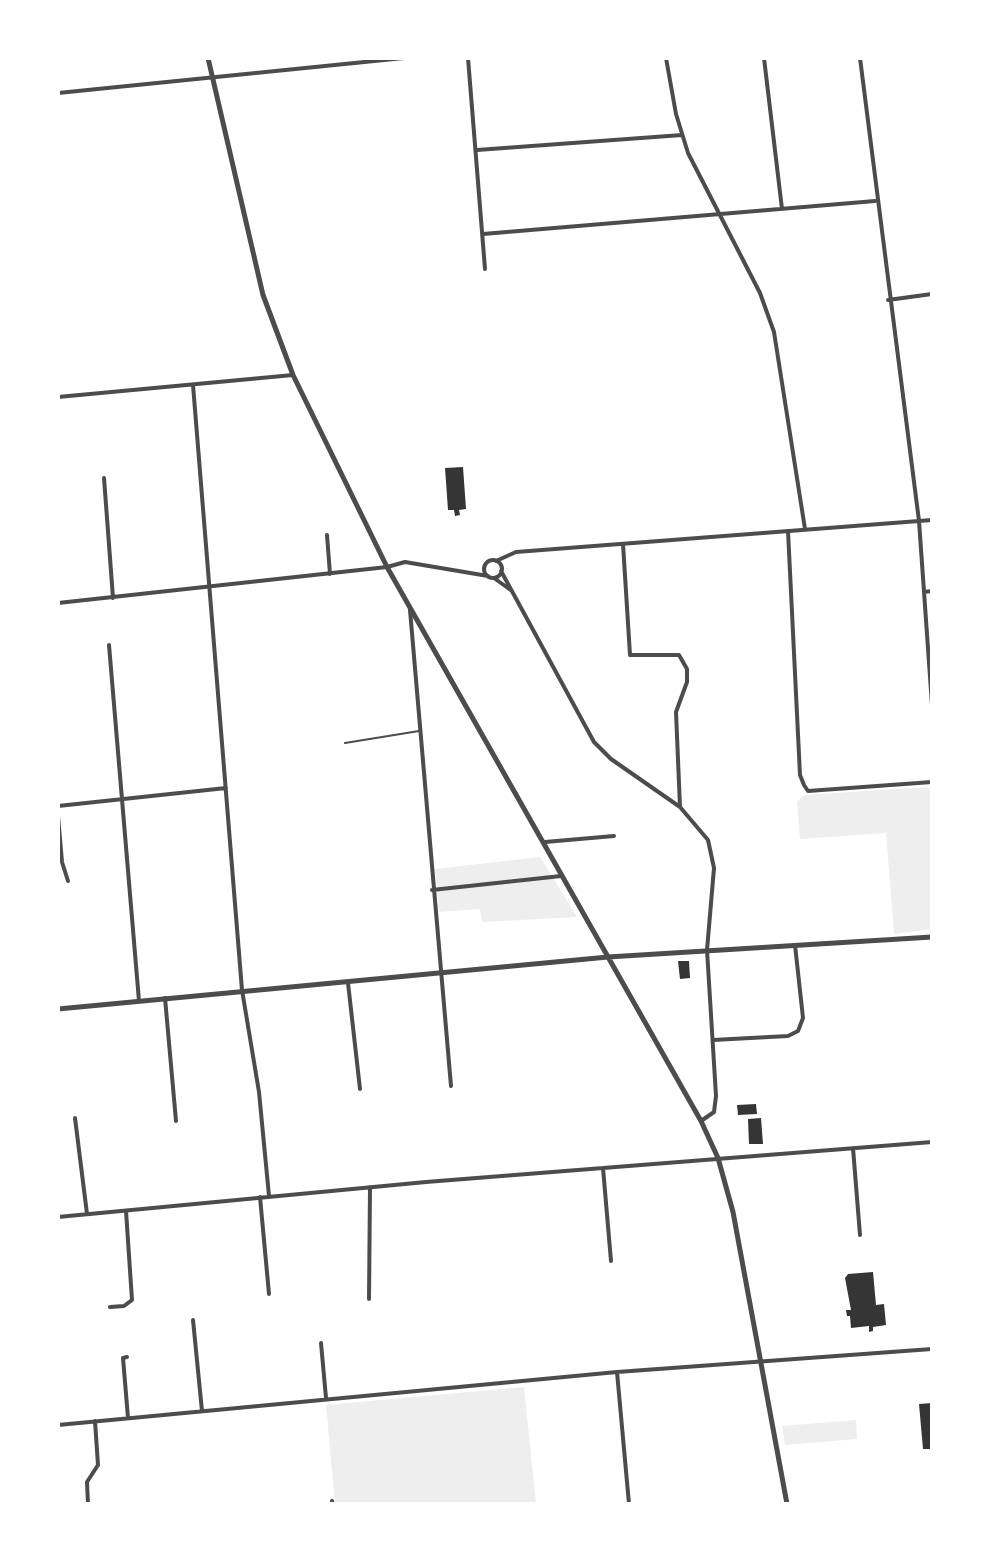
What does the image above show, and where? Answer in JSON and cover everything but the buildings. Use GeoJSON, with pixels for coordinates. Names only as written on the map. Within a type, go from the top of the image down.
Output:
{"type":"FeatureCollection","features":[{"type":"Feature","properties":{"kind":"street"},"geometry":{"type":"LineString","coordinates":[[208,58],[263,295],[293,375],[387,567],[545,842],[701,1121],[718,1158],[733,1212],[787,1504]]}},
{"type":"Feature","properties":{"kind":"street"},"geometry":{"type":"LineString","coordinates":[[58,93],[404,58]]}},
{"type":"Feature","properties":{"kind":"street"},"geometry":{"type":"LineString","coordinates":[[468,58],[485,269]]}},
{"type":"Feature","properties":{"kind":"street"},"geometry":{"type":"LineString","coordinates":[[666,58],[683,135],[718,215],[760,293],[774,332],[805,529]]}},
{"type":"Feature","properties":{"kind":"street"},"geometry":{"type":"LineString","coordinates":[[764,58],[782,209]]}},
{"type":"Feature","properties":{"kind":"street"},"geometry":{"type":"LineString","coordinates":[[860,58],[875,201],[919,521],[932,705]]}},
{"type":"Feature","properties":{"kind":"street"},"geometry":{"type":"LineString","coordinates":[[477,150],[683,135]]}},
{"type":"Feature","properties":{"kind":"street"},"geometry":{"type":"LineString","coordinates":[[483,234],[875,201]]}},
{"type":"Feature","properties":{"kind":"street"},"geometry":{"type":"LineString","coordinates":[[888,300],[932,294]]}},
{"type":"Feature","properties":{"kind":"street"},"geometry":{"type":"LineString","coordinates":[[58,397],[293,375]]}},
{"type":"Feature","properties":{"kind":"street"},"geometry":{"type":"LineString","coordinates":[[193,385],[242,990],[259,1092],[269,1196]]}},
{"type":"Feature","properties":{"kind":"street"},"geometry":{"type":"LineString","coordinates":[[104,478],[113,598]]}},
{"type":"Feature","properties":{"kind":"street"},"geometry":{"type":"LineString","coordinates":[[498,563],[516,552],[932,520]]}},
{"type":"Feature","properties":{"kind":"street"},"geometry":{"type":"LineString","coordinates":[[788,531],[800,775],[808,791],[932,782]]}},
{"type":"Feature","properties":{"kind":"street"},"geometry":{"type":"LineString","coordinates":[[327,535],[330,574]]}},
{"type":"Feature","properties":{"kind":"street"},"geometry":{"type":"LineString","coordinates":[[623,544],[630,655],[679,655],[684,660],[687,682],[676,712],[680,807]]}},
{"type":"Feature","properties":{"kind":"street"},"geometry":{"type":"LineString","coordinates":[[58,603],[330,574],[405,562],[491,577],[514,593]]}},
{"type":"Feature","properties":{"kind":"street"},"geometry":{"type":"LineString","coordinates":[[485,568],[488,562],[498,563]]}},
{"type":"Feature","properties":{"kind":"street"},"geometry":{"type":"LineString","coordinates":[[498,563],[594,742],[611,759],[680,807],[702,829],[712,853],[714,877],[707,950],[715,1107],[714,1112],[701,1121]]}},
{"type":"Feature","properties":{"kind":"street"},"geometry":{"type":"LineString","coordinates":[[466,571],[485,568]]}},
{"type":"Feature","properties":{"kind":"street"},"geometry":{"type":"LineString","coordinates":[[485,568],[491,577]]}},
{"type":"Feature","properties":{"kind":"street"},"geometry":{"type":"LineString","coordinates":[[491,577],[501,571]]}},
{"type":"Feature","properties":{"kind":"street"},"geometry":{"type":"LineString","coordinates":[[924,592],[932,591]]}},
{"type":"Feature","properties":{"kind":"street"},"geometry":{"type":"LineString","coordinates":[[410,608],[451,1086]]}},
{"type":"Feature","properties":{"kind":"street"},"geometry":{"type":"LineString","coordinates":[[109,645],[125,799],[139,1001]]}},
{"type":"Feature","properties":{"kind":"street"},"geometry":{"type":"LineString","coordinates":[[58,806],[226,788]]}},
{"type":"Feature","properties":{"kind":"street"},"geometry":{"type":"LineString","coordinates":[[58,816],[62,862],[68,881]]}},
{"type":"Feature","properties":{"kind":"street"},"geometry":{"type":"LineString","coordinates":[[545,842],[614,836]]}},
{"type":"Feature","properties":{"kind":"street"},"geometry":{"type":"LineString","coordinates":[[432,890],[563,876]]}},
{"type":"Feature","properties":{"kind":"street"},"geometry":{"type":"LineString","coordinates":[[58,1009],[608,957],[932,937]]}},
{"type":"Feature","properties":{"kind":"street"},"geometry":{"type":"LineString","coordinates":[[713,1040],[788,1036],[798,1031],[803,1018],[795,945]]}},
{"type":"Feature","properties":{"kind":"street"},"geometry":{"type":"LineString","coordinates":[[347,980],[360,1089]]}},
{"type":"Feature","properties":{"kind":"street"},"geometry":{"type":"LineString","coordinates":[[165,998],[176,1121]]}},
{"type":"Feature","properties":{"kind":"street"},"geometry":{"type":"LineString","coordinates":[[75,1118],[87,1214]]}},
{"type":"Feature","properties":{"kind":"street"},"geometry":{"type":"LineString","coordinates":[[58,1217],[370,1187],[932,1142]]}},
{"type":"Feature","properties":{"kind":"street"},"geometry":{"type":"LineString","coordinates":[[853,1148],[860,1235]]}},
{"type":"Feature","properties":{"kind":"street"},"geometry":{"type":"LineString","coordinates":[[603,1168],[611,1261]]}},
{"type":"Feature","properties":{"kind":"street"},"geometry":{"type":"LineString","coordinates":[[369,1299],[370,1187]]}},
{"type":"Feature","properties":{"kind":"street"},"geometry":{"type":"LineString","coordinates":[[260,1197],[269,1294]]}},
{"type":"Feature","properties":{"kind":"street"},"geometry":{"type":"LineString","coordinates":[[110,1307],[124,1306],[132,1300],[126,1211]]}},
{"type":"Feature","properties":{"kind":"street"},"geometry":{"type":"LineString","coordinates":[[193,1320],[202,1411]]}},
{"type":"Feature","properties":{"kind":"street"},"geometry":{"type":"LineString","coordinates":[[321,1343],[326,1398]]}},
{"type":"Feature","properties":{"kind":"street"},"geometry":{"type":"LineString","coordinates":[[58,1425],[617,1372],[932,1349]]}},
{"type":"Feature","properties":{"kind":"street"},"geometry":{"type":"LineString","coordinates":[[127,1357],[123,1358],[128,1418]]}},
{"type":"Feature","properties":{"kind":"street"},"geometry":{"type":"LineString","coordinates":[[617,1372],[629,1504]]}},
{"type":"Feature","properties":{"kind":"street"},"geometry":{"type":"LineString","coordinates":[[88,1504],[87,1482],[98,1465],[95,1421]]}},
{"type":"Feature","properties":{"kind":"lane"},"geometry":{"type":"LineString","coordinates":[[345,743],[420,731]]}},
{"type":"Feature","properties":{"kind":"shaded area"},"geometry":{"type":"Polygon","coordinates":[[[932,789],[932,929],[894,934],[886,833],[800,839],[797,802],[804,795],[932,789]]]}},
{"type":"Feature","properties":{"kind":"shaded area"},"geometry":{"type":"Polygon","coordinates":[[[540,857],[577,917],[482,922],[480,909],[439,912],[435,869],[540,857]]]}},
{"type":"Feature","properties":{"kind":"shaded area"},"geometry":{"type":"Polygon","coordinates":[[[524,1387],[536,1504],[335,1504],[326,1405],[524,1387]]]}},
{"type":"Feature","properties":{"kind":"shaded area"},"geometry":{"type":"Polygon","coordinates":[[[856,1420],[857,1439],[785,1445],[782,1426],[856,1420]]]}}]}
